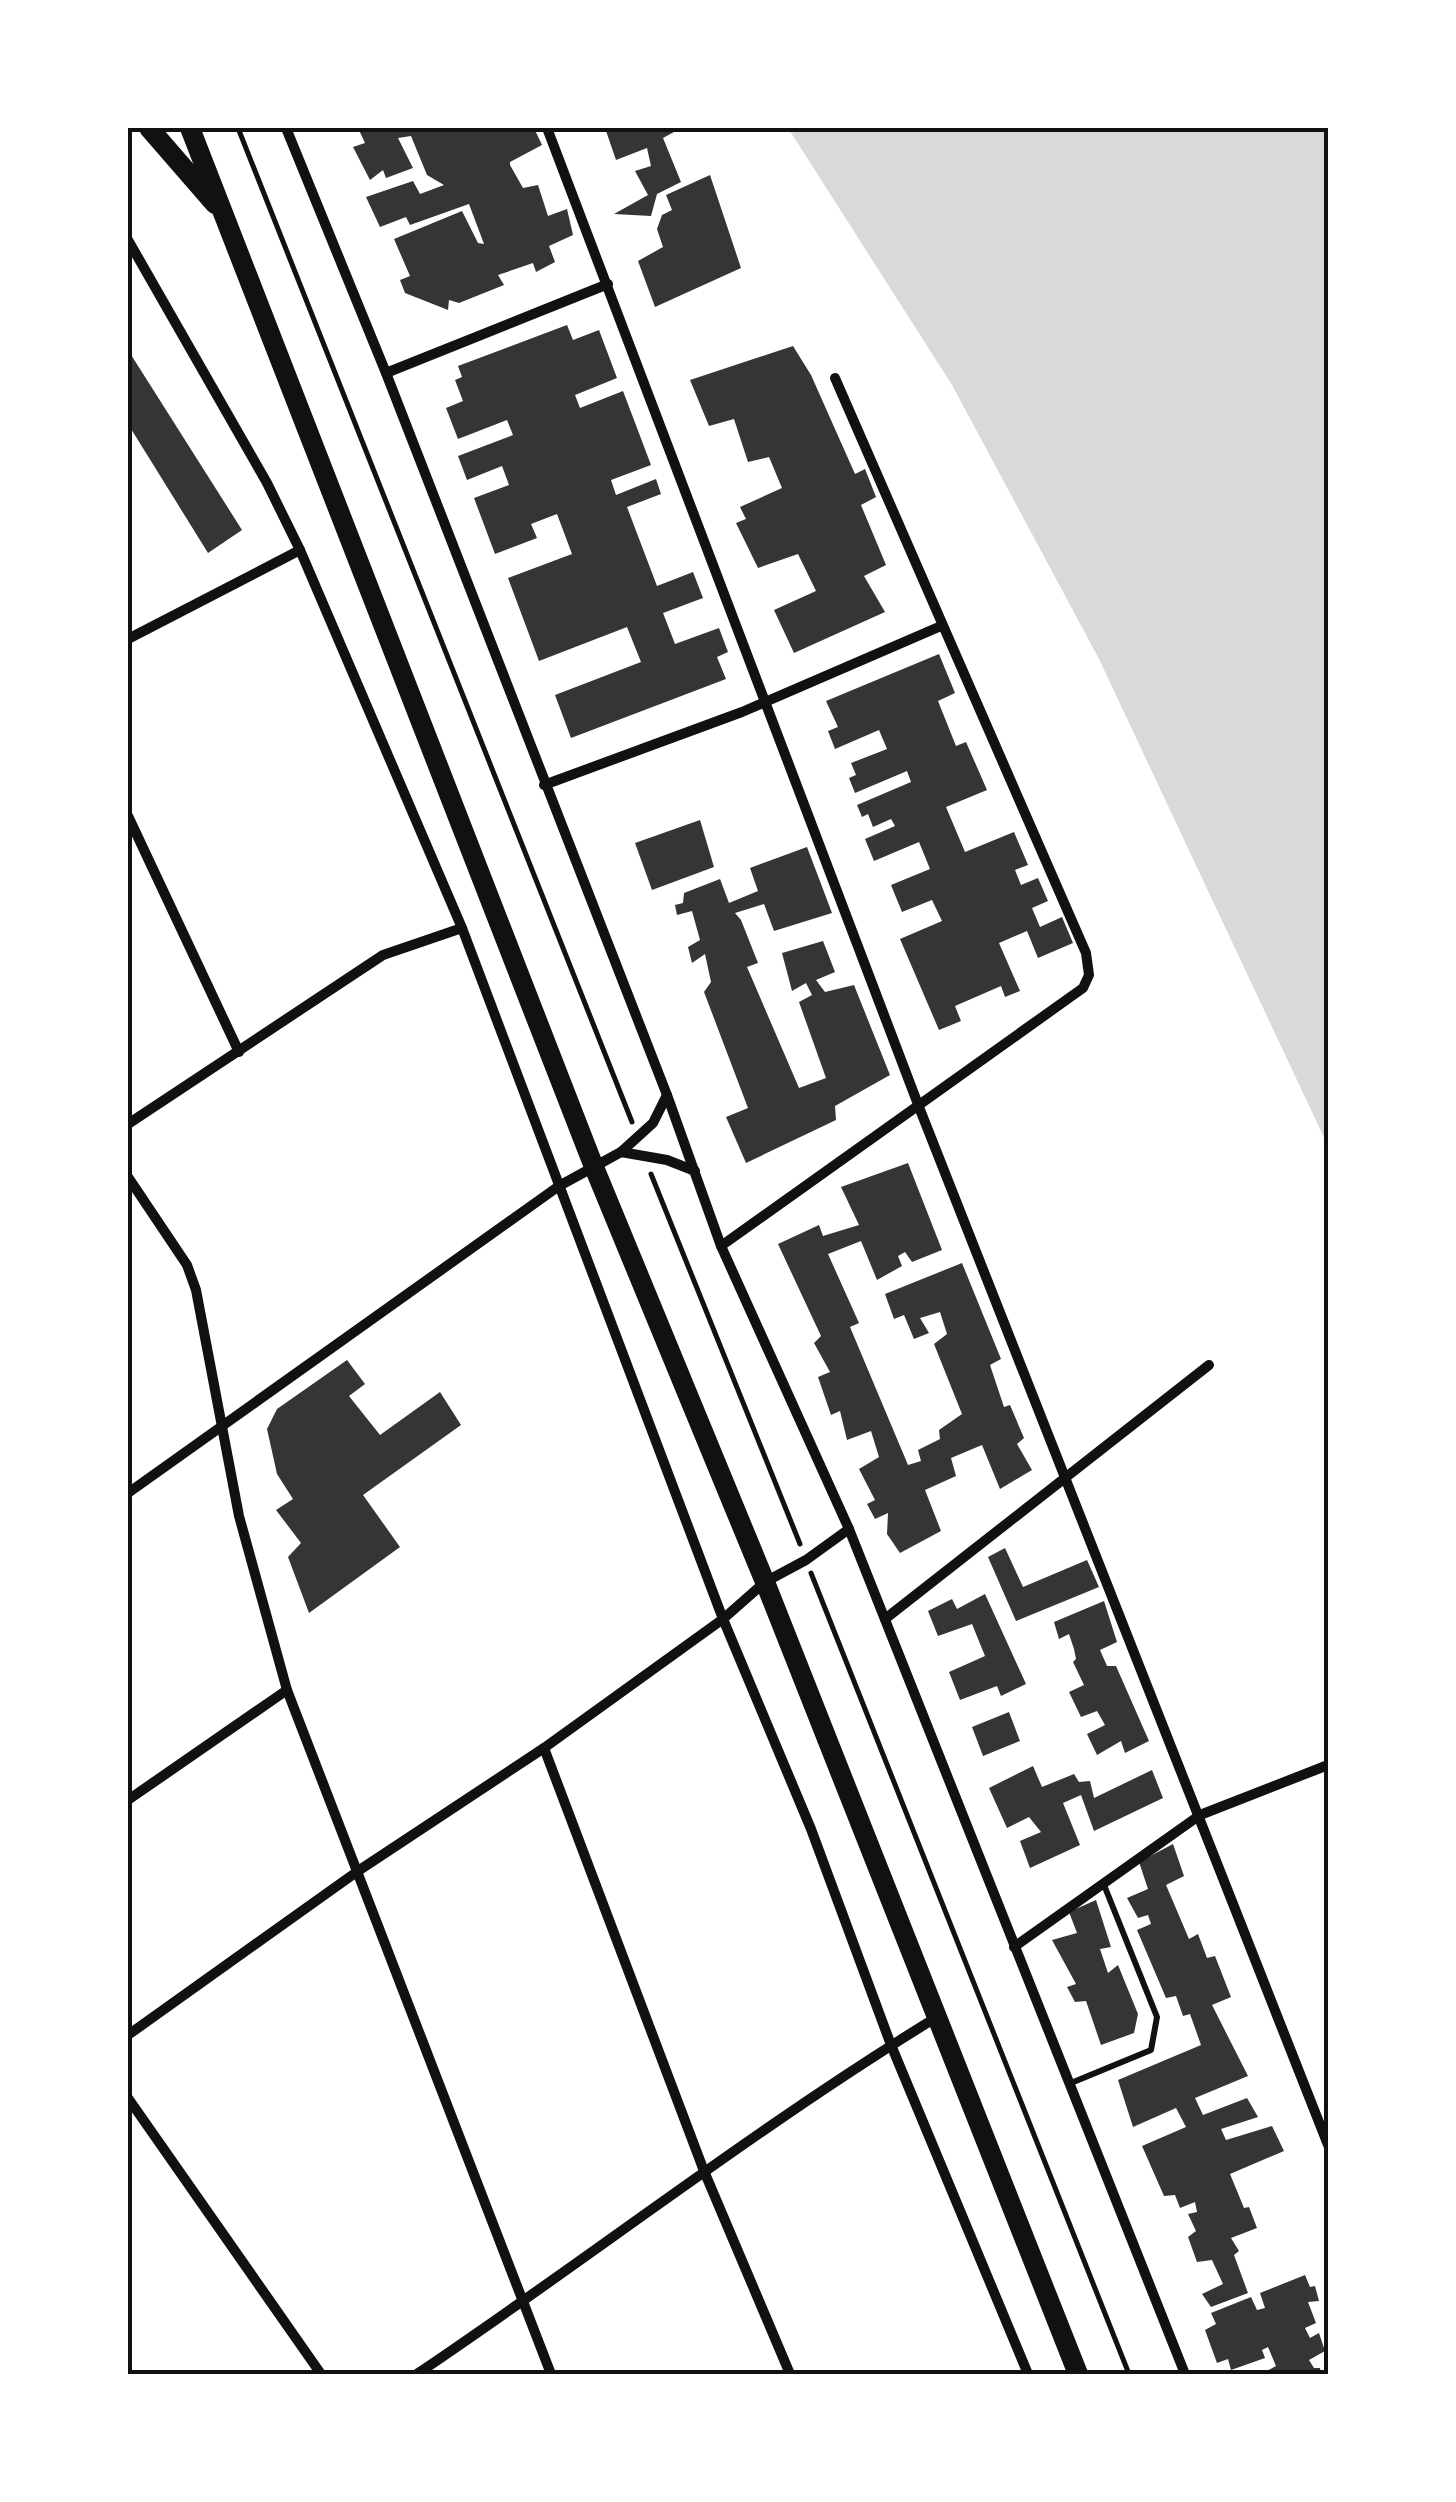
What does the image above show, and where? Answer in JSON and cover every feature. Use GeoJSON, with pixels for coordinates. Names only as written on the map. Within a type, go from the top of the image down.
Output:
{"type":"FeatureCollection","features":[{"type":"Feature","properties":{"kind":"main road"},"geometry":{"type":"LineString","coordinates":[[149,128],[226,216]]}},
{"type":"Feature","properties":{"kind":"main road"},"geometry":{"type":"LineString","coordinates":[[190,128],[594,1167],[766,1582],[1078,2374]]}},
{"type":"Feature","properties":{"kind":"street"},"geometry":{"type":"LineString","coordinates":[[286,128],[386,373],[667,1094],[721,1246],[849,1529],[1185,2374]]}},
{"type":"Feature","properties":{"kind":"street"},"geometry":{"type":"LineString","coordinates":[[547,128],[919,1107],[1328,2145]]}},
{"type":"Feature","properties":{"kind":"street"},"geometry":{"type":"LineString","coordinates":[[128,240],[300,550],[462,928],[723,1619],[811,1829],[891,2045],[1028,2374]]}},
{"type":"Feature","properties":{"kind":"street"},"geometry":{"type":"LineString","coordinates":[[386,373],[608,284]]}},
{"type":"Feature","properties":{"kind":"street"},"geometry":{"type":"LineString","coordinates":[[721,1246],[1082,988],[1088,975],[1086,953],[834,378]]}},
{"type":"Feature","properties":{"kind":"street"},"geometry":{"type":"LineString","coordinates":[[128,639],[300,550]]}},
{"type":"Feature","properties":{"kind":"street"},"geometry":{"type":"LineString","coordinates":[[544,786],[765,702],[941,626]]}},
{"type":"Feature","properties":{"kind":"street"},"geometry":{"type":"LineString","coordinates":[[128,816],[239,1052]]}},
{"type":"Feature","properties":{"kind":"street"},"geometry":{"type":"LineString","coordinates":[[128,1124],[383,954],[462,928]]}},
{"type":"Feature","properties":{"kind":"street"},"geometry":{"type":"LineString","coordinates":[[128,1492],[559,1186],[621,1152],[653,1123],[667,1094]]}},
{"type":"Feature","properties":{"kind":"street"},"geometry":{"type":"LineString","coordinates":[[621,1152],[642,1154],[695,1171]]}},
{"type":"Feature","properties":{"kind":"street"},"geometry":{"type":"LineString","coordinates":[[128,1178],[186,1265],[196,1290],[239,1516],[287,1690],[552,2374]]}},
{"type":"Feature","properties":{"kind":"street"},"geometry":{"type":"LineString","coordinates":[[885,1619],[1209,1364]]}},
{"type":"Feature","properties":{"kind":"street"},"geometry":{"type":"LineString","coordinates":[[128,2035],[358,1871],[544,1748],[723,1619],[766,1582],[849,1529]]}},
{"type":"Feature","properties":{"kind":"street"},"geometry":{"type":"LineString","coordinates":[[128,1800],[287,1690]]}},
{"type":"Feature","properties":{"kind":"street"},"geometry":{"type":"LineString","coordinates":[[544,1748],[704,2171],[790,2374]]}},
{"type":"Feature","properties":{"kind":"street"},"geometry":{"type":"LineString","coordinates":[[1014,1946],[1200,1815],[1328,1765]]}},
{"type":"Feature","properties":{"kind":"street"},"geometry":{"type":"LineString","coordinates":[[416,2374],[522,2303],[704,2171],[937,2017]]}},
{"type":"Feature","properties":{"kind":"street"},"geometry":{"type":"LineString","coordinates":[[128,2098],[322,2374]]}},
{"type":"Feature","properties":{"kind":"lane"},"geometry":{"type":"LineString","coordinates":[[1071,2083],[1151,2050],[1157,2017],[1104,1885]]}},
{"type":"Feature","properties":{"kind":"path"},"geometry":{"type":"LineString","coordinates":[[238,128],[557,927],[637,1139]]}},
{"type":"Feature","properties":{"kind":"path"},"geometry":{"type":"LineString","coordinates":[[642,1154],[1129,2374]]}},
{"type":"Feature","properties":{"kind":"shaded area"},"geometry":{"type":"Polygon","coordinates":[[[788,128],[1328,128],[1328,1146],[1099,659],[952,385],[788,128]]]}},
{"type":"Feature","properties":{"kind":"building"},"geometry":{"type":"Polygon","coordinates":[[[358,128],[534,128],[542,145],[510,165],[523,188],[538,185],[548,216],[567,209],[573,235],[549,246],[555,262],[536,272],[533,263],[498,275],[504,285],[459,303],[449,300],[448,310],[405,293],[400,280],[410,276],[394,239],[462,211],[478,243],[484,244],[469,204],[410,225],[406,217],[380,227],[366,197],[413,181],[420,194],[444,185],[427,175],[411,136],[398,138],[413,168],[386,178],[383,170],[370,180],[353,147],[365,143],[358,128]]]}},
{"type":"Feature","properties":{"kind":"building"},"geometry":{"type":"Polygon","coordinates":[[[605,128],[670,128],[674,132],[663,138],[681,182],[657,194],[651,216],[614,214],[648,195],[635,171],[651,166],[647,148],[616,160],[605,128]]]}},
{"type":"Feature","properties":{"kind":"building"},"geometry":{"type":"Polygon","coordinates":[[[710,175],[741,268],[655,307],[638,261],[663,247],[657,229],[662,215],[672,210],[666,195],[710,175]]]}},
{"type":"Feature","properties":{"kind":"building"},"geometry":{"type":"Polygon","coordinates":[[[567,325],[573,340],[599,330],[617,378],[575,395],[580,408],[623,391],[651,465],[611,480],[616,495],[656,479],[661,494],[627,507],[657,586],[693,572],[703,598],[663,613],[675,644],[719,628],[728,652],[717,657],[726,679],[571,738],[555,695],[641,662],[627,627],[539,661],[508,578],[572,554],[557,514],[531,524],[537,538],[495,554],[474,498],[509,485],[502,466],[467,480],[458,456],[513,435],[507,420],[458,439],[446,408],[463,401],[455,380],[462,377],[458,366],[567,325]]]}},
{"type":"Feature","properties":{"kind":"building"},"geometry":{"type":"Polygon","coordinates":[[[793,346],[811,375],[855,474],[865,469],[876,497],[861,505],[886,565],[864,576],[885,612],[794,653],[774,610],[816,591],[798,554],[758,568],[736,523],[746,519],[740,507],[782,488],[769,457],[748,462],[734,419],[709,426],[690,380],[793,346]]]}},
{"type":"Feature","properties":{"kind":"building"},"geometry":{"type":"Polygon","coordinates":[[[128,350],[242,530],[208,553],[128,424],[128,350]]]}},
{"type":"Feature","properties":{"kind":"building"},"geometry":{"type":"Polygon","coordinates":[[[939,654],[955,693],[938,701],[956,746],[966,742],[987,790],[946,807],[965,852],[1014,832],[1028,865],[1015,870],[1021,885],[1038,878],[1048,901],[1032,908],[1040,927],[1062,917],[1073,943],[1038,958],[1027,931],[999,943],[1020,991],[1005,997],[1001,986],[955,1006],[961,1021],[939,1030],[900,939],[942,921],[932,900],[902,912],[891,885],[930,869],[919,842],[874,861],[865,839],[895,826],[891,819],[873,827],[868,814],[862,817],[857,805],[911,782],[907,771],[855,793],[849,778],[856,775],[851,763],[887,749],[879,730],[835,749],[828,731],[838,727],[826,701],[939,654]]]}},
{"type":"Feature","properties":{"kind":"building"},"geometry":{"type":"Polygon","coordinates":[[[700,820],[714,867],[652,890],[635,843],[700,820]]]}},
{"type":"Feature","properties":{"kind":"building"},"geometry":{"type":"Polygon","coordinates":[[[807,847],[832,913],[774,931],[764,904],[735,913],[758,963],[747,967],[799,1088],[826,1078],[799,1002],[812,995],[806,983],[792,991],[782,953],[823,941],[835,972],[816,980],[825,992],[854,985],[890,1075],[835,1106],[836,1120],[746,1163],[726,1117],[748,1108],[704,992],[711,982],[705,954],[692,963],[688,947],[700,940],[692,911],[677,915],[675,905],[683,903],[684,893],[720,879],[729,903],[758,891],[750,868],[807,847]]]}},
{"type":"Feature","properties":{"kind":"building"},"geometry":{"type":"Polygon","coordinates":[[[908,1163],[942,1250],[912,1262],[905,1252],[898,1256],[902,1266],[877,1280],[861,1241],[828,1254],[859,1323],[850,1327],[908,1465],[921,1461],[918,1450],[940,1439],[939,1430],[962,1414],[934,1344],[947,1334],[940,1312],[920,1318],[929,1333],[914,1339],[904,1315],[894,1319],[885,1294],[962,1263],[1001,1359],[990,1365],[1004,1407],[1010,1405],[1024,1438],[1017,1444],[1032,1470],[1000,1489],[982,1445],[951,1458],[956,1476],[925,1490],[941,1531],[900,1553],[887,1534],[888,1513],[875,1519],[867,1504],[875,1500],[859,1469],[879,1457],[871,1431],[847,1440],[840,1411],[831,1415],[818,1377],[830,1372],[814,1343],[821,1336],[778,1244],[819,1225],[823,1236],[859,1225],[841,1187],[908,1163]]]}},
{"type":"Feature","properties":{"kind":"building"},"geometry":{"type":"Polygon","coordinates":[[[347,1360],[365,1384],[349,1396],[380,1435],[440,1392],[461,1425],[363,1495],[400,1547],[309,1613],[288,1557],[301,1543],[276,1510],[293,1499],[277,1474],[267,1429],[277,1409],[347,1360]]]}},
{"type":"Feature","properties":{"kind":"building"},"geometry":{"type":"Polygon","coordinates":[[[1005,1548],[1023,1587],[1087,1560],[1099,1587],[1016,1621],[988,1557],[1005,1548]]]}},
{"type":"Feature","properties":{"kind":"building"},"geometry":{"type":"Polygon","coordinates":[[[985,1594],[1026,1684],[1001,1696],[997,1686],[960,1700],[949,1672],[985,1656],[972,1624],[938,1636],[928,1611],[952,1599],[957,1609],[985,1594]]]}},
{"type":"Feature","properties":{"kind":"building"},"geometry":{"type":"Polygon","coordinates":[[[1104,1601],[1117,1642],[1100,1650],[1107,1666],[1116,1666],[1149,1741],[1125,1753],[1121,1741],[1097,1755],[1087,1734],[1105,1725],[1097,1711],[1081,1717],[1069,1692],[1084,1685],[1073,1662],[1074,1649],[1069,1634],[1059,1639],[1054,1622],[1104,1601]]]}},
{"type":"Feature","properties":{"kind":"building"},"geometry":{"type":"Polygon","coordinates":[[[1009,1712],[1020,1741],[983,1756],[972,1727],[1009,1712]]]}},
{"type":"Feature","properties":{"kind":"building"},"geometry":{"type":"Polygon","coordinates":[[[1033,1766],[1042,1787],[1074,1774],[1079,1782],[1090,1781],[1094,1798],[1152,1770],[1163,1798],[1094,1831],[1081,1795],[1063,1803],[1080,1845],[1030,1868],[1020,1841],[1041,1832],[1029,1817],[1007,1828],[989,1788],[1033,1766]]]}},
{"type":"Feature","properties":{"kind":"building"},"geometry":{"type":"Polygon","coordinates":[[[1173,1844],[1184,1876],[1166,1885],[1189,1939],[1198,1934],[1207,1958],[1215,1956],[1231,1997],[1212,2005],[1248,2076],[1195,2098],[1203,2115],[1247,2098],[1258,2117],[1221,2129],[1226,2140],[1272,2126],[1284,2151],[1230,2174],[1257,2228],[1231,2238],[1239,2251],[1234,2255],[1248,2293],[1211,2307],[1202,2294],[1223,2284],[1212,2260],[1197,2262],[1188,2237],[1196,2231],[1188,2214],[1197,2212],[1195,2202],[1180,2208],[1175,2195],[1164,2196],[1142,2146],[1186,2127],[1176,2108],[1133,2127],[1118,2080],[1201,2045],[1190,2014],[1183,2016],[1176,1996],[1166,1998],[1137,1930],[1151,1924],[1148,1915],[1138,1918],[1127,1898],[1148,1889],[1139,1862],[1173,1844]]]}},
{"type":"Feature","properties":{"kind":"building"},"geometry":{"type":"Polygon","coordinates":[[[1096,1900],[1111,1947],[1100,1949],[1108,1973],[1118,1965],[1138,2014],[1134,2033],[1101,2045],[1086,2001],[1075,2002],[1067,1987],[1076,1984],[1052,1940],[1077,1933],[1069,1912],[1096,1900]]]}},
{"type":"Feature","properties":{"kind":"building"},"geometry":{"type":"Polygon","coordinates":[[[1305,2275],[1310,2287],[1315,2286],[1319,2301],[1308,2302],[1316,2323],[1305,2328],[1310,2338],[1319,2333],[1325,2351],[1309,2360],[1314,2368],[1320,2368],[1321,2374],[1261,2374],[1276,2366],[1268,2347],[1262,2350],[1265,2358],[1231,2370],[1228,2359],[1217,2363],[1205,2330],[1216,2324],[1211,2313],[1251,2297],[1257,2310],[1265,2308],[1260,2293],[1305,2275]]]}}]}
